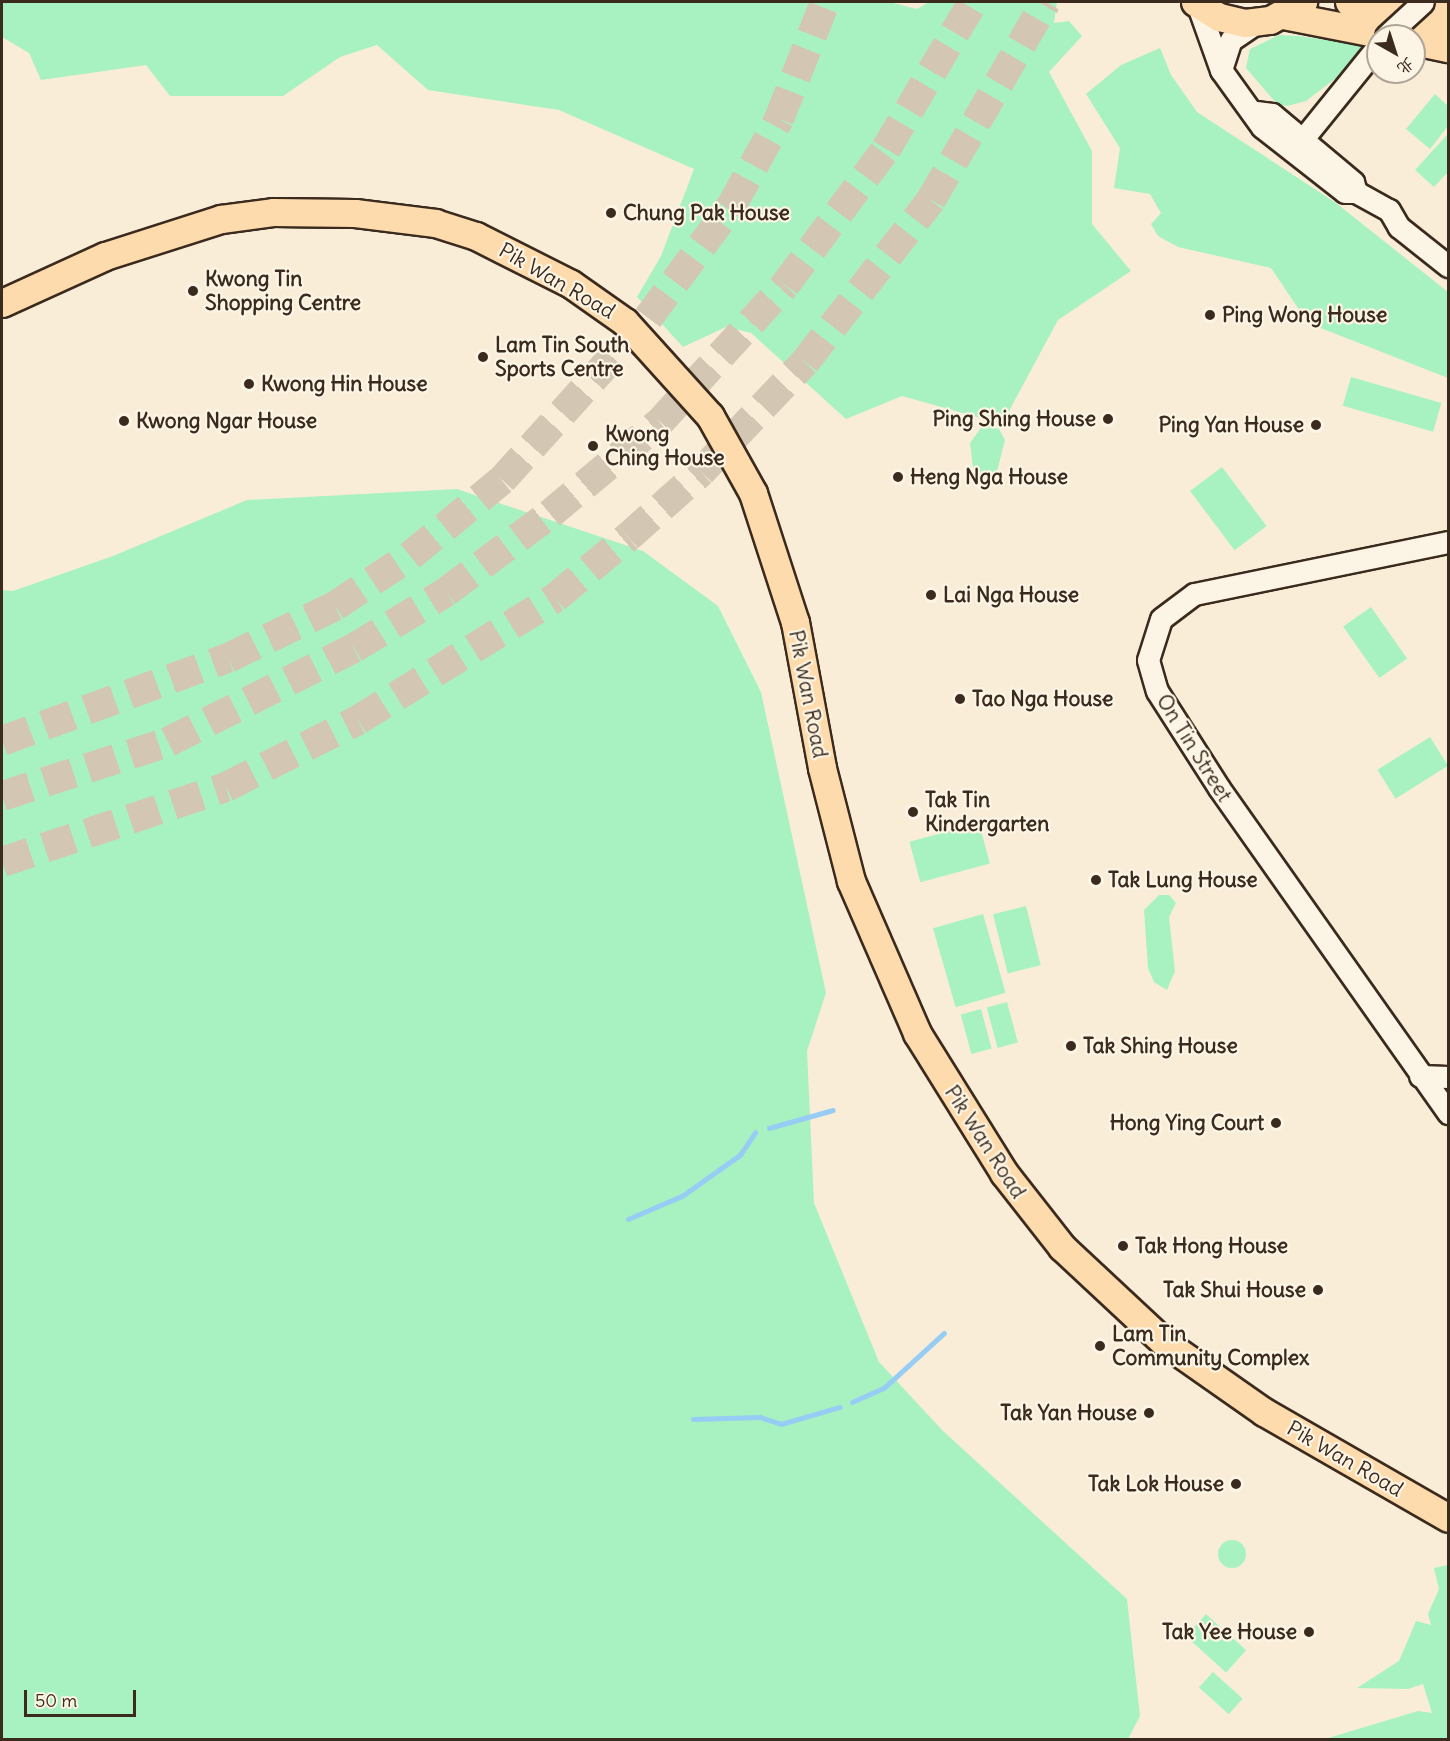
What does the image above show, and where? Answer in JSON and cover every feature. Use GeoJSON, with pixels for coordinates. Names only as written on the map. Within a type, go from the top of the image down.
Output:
{"type":"FeatureCollection","features":[{"type":"Feature","properties":{"kind":"highway"},"geometry":{"type":"LineString","coordinates":[[1351,2],[1449,27]]}},
{"type":"Feature","properties":{"kind":"highway"},"geometry":{"type":"LineString","coordinates":[[1435,2],[1449,4]]}},
{"type":"Feature","properties":{"kind":"main road"},"geometry":{"type":"LineString","coordinates":[[1196,2],[1225,19],[1281,13],[1366,31]]}},
{"type":"Feature","properties":{"kind":"main road"},"geometry":{"type":"LineString","coordinates":[[1426,43],[1449,48]]}},
{"type":"Feature","properties":{"kind":"main road","name":"Pik Wan Road"},"geometry":{"type":"LineString","coordinates":[[2,303],[105,256],[188,227],[243,214],[334,212],[419,220],[476,236],[571,285],[625,322],[710,416],[753,493],[795,622],[822,768],[851,881],[897,994],[976,1132],[1046,1228],[1140,1322],[1264,1412],[1449,1518]]}},
{"type":"Feature","properties":{"kind":"street"},"geometry":{"type":"LineString","coordinates":[[1196,2],[1221,70],[1256,112],[1272,114],[1293,142],[1353,182],[1363,198],[1388,226],[1399,227],[1449,266]]}},
{"type":"Feature","properties":{"kind":"street"},"geometry":{"type":"LineString","coordinates":[[1400,24],[1423,2]]}},
{"type":"Feature","properties":{"kind":"street"},"geometry":{"type":"LineString","coordinates":[[1221,70],[1231,40],[1281,13]]}},
{"type":"Feature","properties":{"kind":"street"},"geometry":{"type":"LineString","coordinates":[[1293,142],[1346,86],[1366,61]]}},
{"type":"Feature","properties":{"kind":"street","name":"On Tin Street"},"geometry":{"type":"LineString","coordinates":[[1449,542],[1194,594],[1161,619],[1149,660],[1157,692],[1186,738],[1420,1076],[1449,1113]]}},
{"type":"Feature","properties":{"kind":"street"},"geometry":{"type":"LineString","coordinates":[[1420,1076],[1449,1077]]}},
{"type":"Feature","properties":{"kind":"green space"},"geometry":{"type":"Polygon","coordinates":[[[2,2],[889,2],[917,9],[929,2],[1057,2],[1054,23],[1069,21],[1082,36],[1049,72],[1092,151],[1092,224],[1131,271],[1058,320],[1002,424],[902,396],[846,419],[751,333],[726,327],[683,347],[637,297],[661,256],[694,169],[559,110],[428,90],[377,45],[340,57],[283,96],[170,96],[146,65],[41,80],[29,53],[2,37],[2,2]]]}},
{"type":"Feature","properties":{"kind":"green space"},"geometry":{"type":"Polygon","coordinates":[[[1279,35],[1363,45],[1336,78],[1306,101],[1287,106],[1277,104],[1246,68],[1250,49],[1279,35]]]}},
{"type":"Feature","properties":{"kind":"green space"},"geometry":{"type":"Polygon","coordinates":[[[1160,48],[1171,75],[1197,112],[1336,203],[1448,292],[1448,378],[1308,323],[1271,268],[1178,247],[1158,236],[1151,224],[1161,213],[1150,194],[1114,188],[1120,148],[1086,94],[1121,65],[1160,48]]]}},
{"type":"Feature","properties":{"kind":"green space"},"geometry":{"type":"Polygon","coordinates":[[[1435,94],[1448,106],[1448,126],[1430,149],[1406,129],[1435,94]]]}},
{"type":"Feature","properties":{"kind":"green space"},"geometry":{"type":"Polygon","coordinates":[[[1447,135],[1448,172],[1434,187],[1415,170],[1447,135]]]}},
{"type":"Feature","properties":{"kind":"green space"},"geometry":{"type":"Polygon","coordinates":[[[1351,377],[1441,403],[1433,432],[1343,406],[1351,377]]]}},
{"type":"Feature","properties":{"kind":"green space"},"geometry":{"type":"Polygon","coordinates":[[[983,425],[999,429],[1005,440],[995,479],[986,484],[974,476],[970,443],[983,425]]]}},
{"type":"Feature","properties":{"kind":"green space"},"geometry":{"type":"Polygon","coordinates":[[[1222,467],[1267,526],[1235,550],[1190,491],[1222,467]]]}},
{"type":"Feature","properties":{"kind":"green space"},"geometry":{"type":"Polygon","coordinates":[[[457,489],[643,551],[718,606],[761,692],[826,993],[807,1051],[814,1203],[879,1362],[943,1431],[1127,1599],[1140,1716],[1128,1739],[2,1739],[2,590],[13,591],[113,556],[247,500],[457,489]]]}},
{"type":"Feature","properties":{"kind":"green space"},"geometry":{"type":"Polygon","coordinates":[[[1371,607],[1407,659],[1379,678],[1343,627],[1371,607]]]}},
{"type":"Feature","properties":{"kind":"green space"},"geometry":{"type":"Polygon","coordinates":[[[1430,737],[1448,766],[1395,799],[1377,770],[1430,737]]]}},
{"type":"Feature","properties":{"kind":"green space"},"geometry":{"type":"Polygon","coordinates":[[[979,823],[990,864],[920,882],[909,842],[979,823]]]}},
{"type":"Feature","properties":{"kind":"green space"},"geometry":{"type":"Polygon","coordinates":[[[1159,895],[1169,895],[1176,903],[1169,917],[1175,971],[1167,990],[1154,982],[1148,968],[1144,910],[1159,895]]]}},
{"type":"Feature","properties":{"kind":"green space"},"geometry":{"type":"Polygon","coordinates":[[[1026,906],[1041,965],[1008,973],[993,914],[1026,906]]]}},
{"type":"Feature","properties":{"kind":"green space"},"geometry":{"type":"Polygon","coordinates":[[[983,914],[1006,993],[956,1007],[933,928],[983,914]]]}},
{"type":"Feature","properties":{"kind":"green space"},"geometry":{"type":"Polygon","coordinates":[[[1007,1002],[1018,1043],[998,1048],[987,1007],[1007,1002]]]}},
{"type":"Feature","properties":{"kind":"green space"},"geometry":{"type":"Polygon","coordinates":[[[981,1009],[992,1049],[971,1054],[961,1014],[981,1009]]]}},
{"type":"Feature","properties":{"kind":"green space"},"geometry":{"type":"Polygon","coordinates":[[[1232,1540],[1242,1544],[1246,1554],[1242,1564],[1232,1568],[1222,1564],[1218,1554],[1222,1544],[1232,1540]]]}},
{"type":"Feature","properties":{"kind":"green space"},"geometry":{"type":"Polygon","coordinates":[[[1448,1565],[1448,1739],[1325,1739],[1418,1711],[1432,1713],[1423,1684],[1408,1689],[1357,1688],[1399,1661],[1416,1621],[1431,1625],[1428,1614],[1439,1589],[1434,1568],[1448,1565]]]}},
{"type":"Feature","properties":{"kind":"green space"},"geometry":{"type":"Polygon","coordinates":[[[1206,1614],[1246,1650],[1226,1672],[1186,1636],[1206,1614]]]}},
{"type":"Feature","properties":{"kind":"green space"},"geometry":{"type":"Polygon","coordinates":[[[1213,1672],[1243,1699],[1229,1714],[1199,1688],[1213,1672]]]}},
{"type":"Feature","properties":{"kind":"waterway"},"geometry":{"type":"LineString","coordinates":[[769,1128],[833,1110]]}},
{"type":"Feature","properties":{"kind":"waterway"},"geometry":{"type":"LineString","coordinates":[[628,1219],[682,1196],[740,1155],[755,1133]]}},
{"type":"Feature","properties":{"kind":"waterway"},"geometry":{"type":"LineString","coordinates":[[852,1402],[884,1388],[944,1333]]}},
{"type":"Feature","properties":{"kind":"waterway"},"geometry":{"type":"LineString","coordinates":[[693,1419],[760,1417],[781,1424],[840,1407]]}},
{"type":"Feature","properties":{"kind":"tunnel"},"geometry":{"type":"LineString","coordinates":[[2,741],[228,658],[335,606],[410,556],[502,480],[648,318],[732,205],[779,119],[825,2]]}},
{"type":"Feature","properties":{"kind":"tunnel"},"geometry":{"type":"LineString","coordinates":[[2,796],[168,742],[354,648],[446,592],[550,514],[660,422],[785,285],[886,149],[973,2]]}},
{"type":"Feature","properties":{"kind":"tunnel"},"geometry":{"type":"LineString","coordinates":[[2,862],[226,787],[358,720],[555,598],[701,472],[805,362],[931,200],[1046,2]]}},
{"type":"Feature","properties":{"kind":"place","name":"Chung Pak House"},"geometry":{"type":"Point","coordinates":[611,213]}},
{"type":"Feature","properties":{"kind":"place","name":"Kwong Tin Shopping Centre"},"geometry":{"type":"Point","coordinates":[193,291]}},
{"type":"Feature","properties":{"kind":"place","name":"Ping Wong House"},"geometry":{"type":"Point","coordinates":[1210,315]}},
{"type":"Feature","properties":{"kind":"place","name":"Lam Tin South Sports Centre"},"geometry":{"type":"Point","coordinates":[483,357]}},
{"type":"Feature","properties":{"kind":"place","name":"Kwong Hin House"},"geometry":{"type":"Point","coordinates":[249,384]}},
{"type":"Feature","properties":{"kind":"place","name":"Ping Shing House"},"geometry":{"type":"Point","coordinates":[1108,419]}},
{"type":"Feature","properties":{"kind":"place","name":"Kwong Ngar House"},"geometry":{"type":"Point","coordinates":[124,421]}},
{"type":"Feature","properties":{"kind":"place","name":"Ping Yan House"},"geometry":{"type":"Point","coordinates":[1316,425]}},
{"type":"Feature","properties":{"kind":"place","name":"Kwong Ching House"},"geometry":{"type":"Point","coordinates":[593,446]}},
{"type":"Feature","properties":{"kind":"place","name":"Heng Nga House"},"geometry":{"type":"Point","coordinates":[898,477]}},
{"type":"Feature","properties":{"kind":"place","name":"Lai Nga House"},"geometry":{"type":"Point","coordinates":[931,595]}},
{"type":"Feature","properties":{"kind":"place","name":"Tao Nga House"},"geometry":{"type":"Point","coordinates":[960,699]}},
{"type":"Feature","properties":{"kind":"place","name":"Tak Tin Kindergarten"},"geometry":{"type":"Point","coordinates":[913,812]}},
{"type":"Feature","properties":{"kind":"place","name":"Tak Lung House"},"geometry":{"type":"Point","coordinates":[1096,880]}},
{"type":"Feature","properties":{"kind":"place","name":"Tak Shing House"},"geometry":{"type":"Point","coordinates":[1071,1046]}},
{"type":"Feature","properties":{"kind":"place","name":"Hong Ying Court"},"geometry":{"type":"Point","coordinates":[1276,1123]}},
{"type":"Feature","properties":{"kind":"place","name":"Tak Hong House"},"geometry":{"type":"Point","coordinates":[1123,1246]}},
{"type":"Feature","properties":{"kind":"place","name":"Tak Shui House"},"geometry":{"type":"Point","coordinates":[1318,1290]}},
{"type":"Feature","properties":{"kind":"place","name":"Lam Tin Community Complex"},"geometry":{"type":"Point","coordinates":[1100,1346]}},
{"type":"Feature","properties":{"kind":"place","name":"Tak Yan House"},"geometry":{"type":"Point","coordinates":[1149,1413]}},
{"type":"Feature","properties":{"kind":"place","name":"Tak Lok House"},"geometry":{"type":"Point","coordinates":[1236,1484]}},
{"type":"Feature","properties":{"kind":"place","name":"Tak Yee House"},"geometry":{"type":"Point","coordinates":[1309,1632]}}]}
